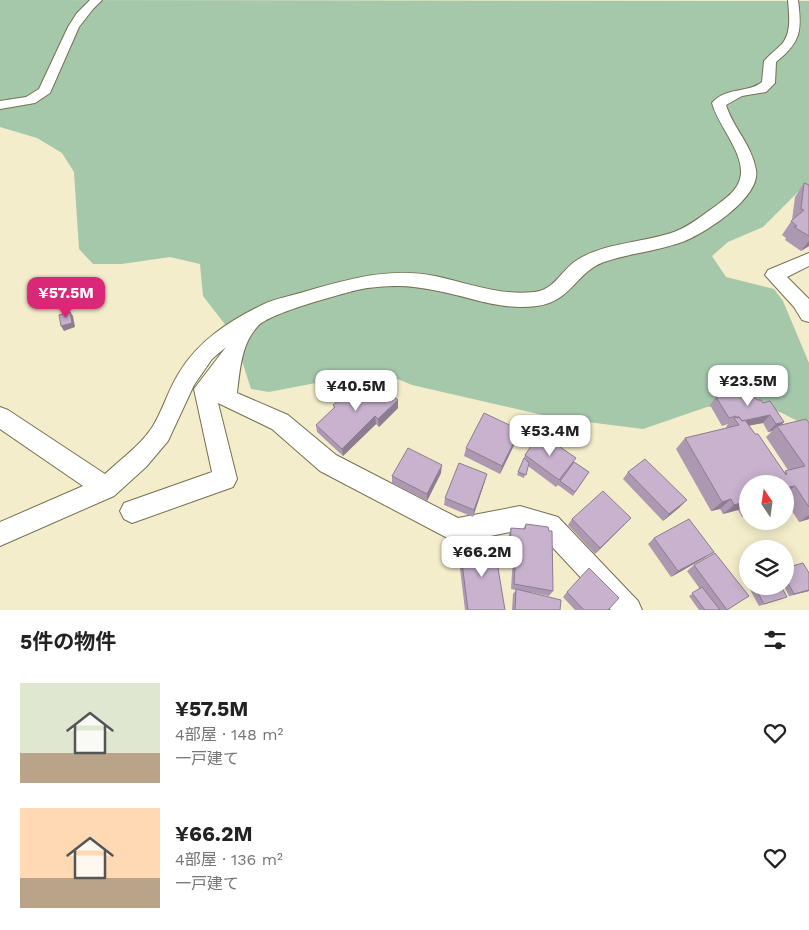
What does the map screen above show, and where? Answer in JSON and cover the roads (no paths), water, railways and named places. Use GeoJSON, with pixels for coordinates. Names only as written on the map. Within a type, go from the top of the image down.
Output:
{"type":"FeatureCollection","features":[{"type":"Feature","properties":{"kind":"street"},"geometry":{"type":"LineString","coordinates":[[0,105],[28,102],[38,98],[45,90],[78,18],[90,4],[98,0]]}},
{"type":"Feature","properties":{"kind":"street"},"geometry":{"type":"LineString","coordinates":[[0,534],[106,488],[138,459],[160,434],[186,379],[204,353],[231,331],[271,309],[359,283],[400,279],[434,283],[466,292],[510,300],[538,298],[558,290],[582,265],[599,257],[678,237],[695,229],[736,199],[746,186],[749,171],[742,149],[722,114],[719,103],[738,93],[761,89],[768,83],[770,61],[788,47],[794,37],[794,0]]}},
{"type":"Feature","properties":{"kind":"street"},"geometry":{"type":"LineString","coordinates":[[809,260],[774,275],[801,302],[809,315]]}},
{"type":"Feature","properties":{"kind":"street"},"geometry":{"type":"LineString","coordinates":[[132,511],[225,479],[204,389],[231,356],[253,318]]}},
{"type":"Feature","properties":{"kind":"street"},"geometry":{"type":"LineString","coordinates":[[231,356],[226,398],[280,422],[328,463],[457,531],[520,518],[549,526],[629,610]]}},
{"type":"Feature","properties":{"kind":"street"},"geometry":{"type":"LineString","coordinates":[[0,417],[106,488]]}}]}
